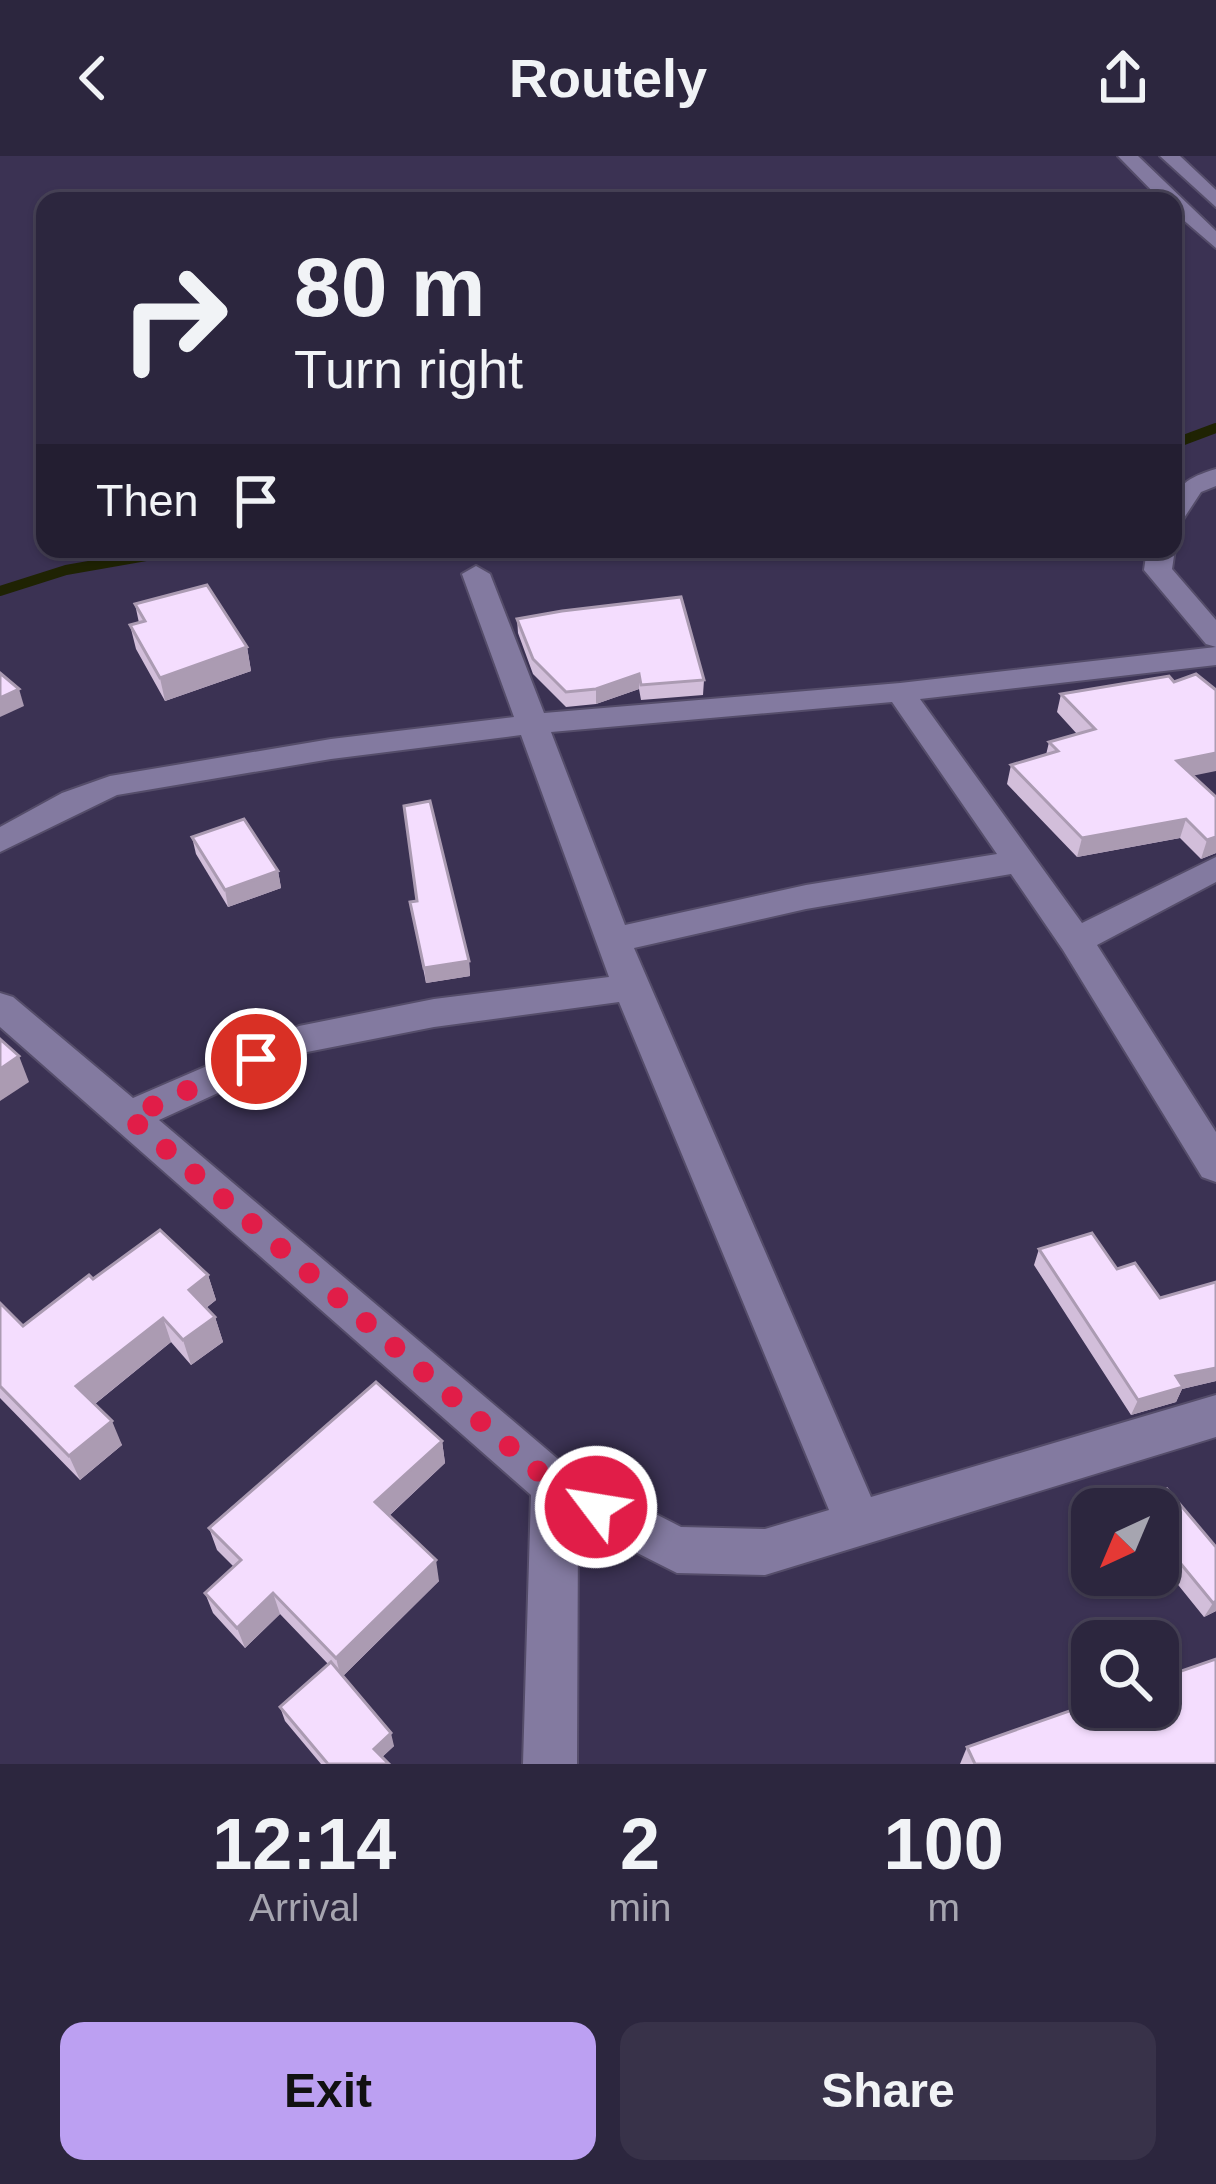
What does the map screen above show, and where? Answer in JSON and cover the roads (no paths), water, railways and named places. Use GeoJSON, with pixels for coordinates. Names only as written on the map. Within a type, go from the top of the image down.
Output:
{"type":"FeatureCollection","features":[{"type":"Feature","properties":{"kind":"street"},"geometry":{"type":"LineString","coordinates":[[1127,156],[1164,192]]}},
{"type":"Feature","properties":{"kind":"street"},"geometry":{"type":"LineString","coordinates":[[1169,156],[1216,201]]}},
{"type":"Feature","properties":{"kind":"street"},"geometry":{"type":"LineString","coordinates":[[1182,209],[1216,242]]}},
{"type":"Feature","properties":{"kind":"street"},"geometry":{"type":"LineString","coordinates":[[1182,501],[1191,487],[1216,477]]}},
{"type":"Feature","properties":{"kind":"street"},"geometry":{"type":"LineString","coordinates":[[1160,558],[1158,570],[1216,638]]}},
{"type":"Feature","properties":{"kind":"street"},"geometry":{"type":"LineString","coordinates":[[476,574],[631,987],[858,1523]]}},
{"type":"Feature","properties":{"kind":"street"},"geometry":{"type":"LineString","coordinates":[[0,841],[110,786],[331,749],[530,724],[900,692],[1216,656]]}},
{"type":"Feature","properties":{"kind":"street"},"geometry":{"type":"LineString","coordinates":[[900,692],[1076,941],[1216,1166]]}},
{"type":"Feature","properties":{"kind":"street"},"geometry":{"type":"LineString","coordinates":[[613,940],[806,897],[1018,862]]}},
{"type":"Feature","properties":{"kind":"street"},"geometry":{"type":"LineString","coordinates":[[1076,941],[1216,868]]}},
{"type":"Feature","properties":{"kind":"street"},"geometry":{"type":"LineString","coordinates":[[129,1117],[299,1040],[434,1013],[631,987]]}},
{"type":"Feature","properties":{"kind":"street"},"geometry":{"type":"LineString","coordinates":[[0,1006],[555,1486],[677,1550],[765,1552],[1216,1416]]}},
{"type":"Feature","properties":{"kind":"street"},"geometry":{"type":"LineString","coordinates":[[550,1764],[555,1486]]}},
{"type":"Feature","properties":{"kind":"waterway"},"geometry":{"type":"LineString","coordinates":[[1182,441],[1216,428]]}},
{"type":"Feature","properties":{"kind":"waterway"},"geometry":{"type":"LineString","coordinates":[[0,591],[66,570],[135,558]]}}]}
